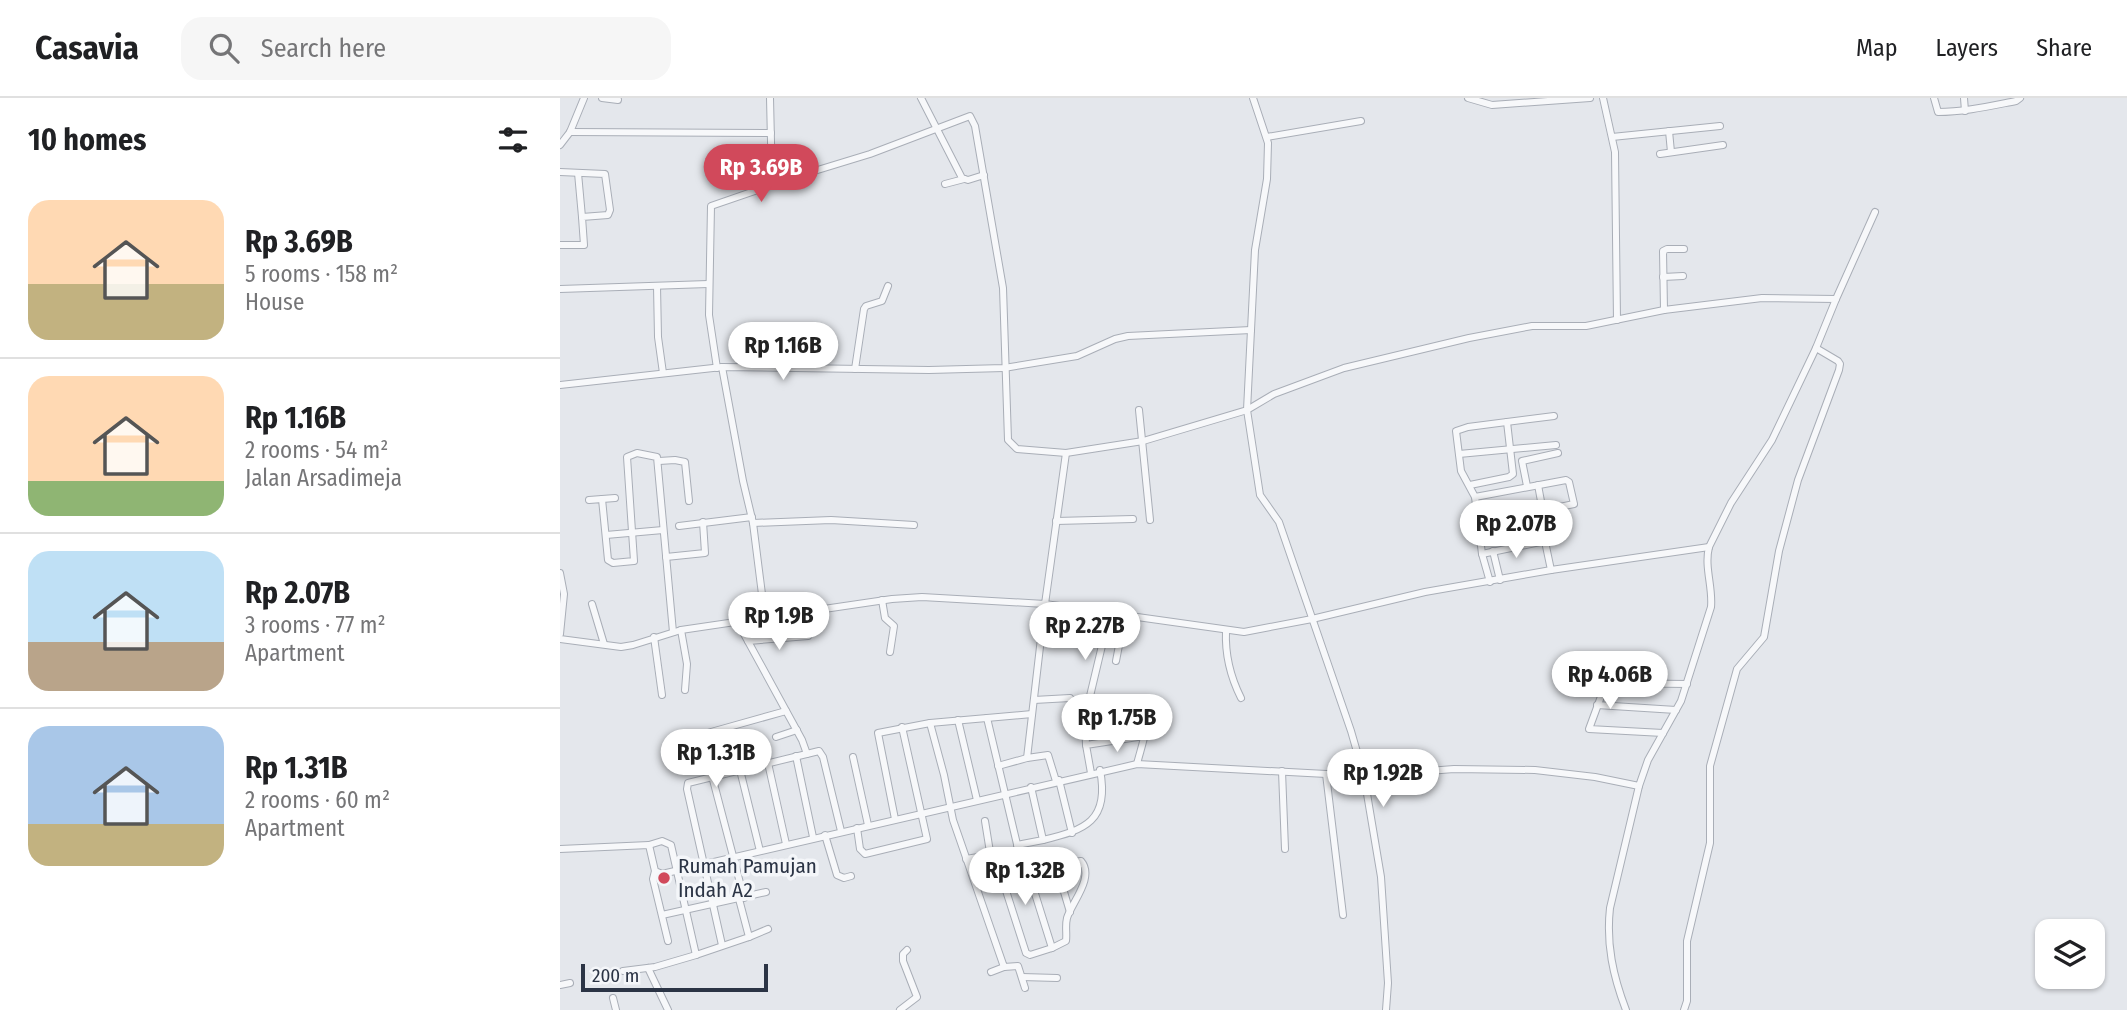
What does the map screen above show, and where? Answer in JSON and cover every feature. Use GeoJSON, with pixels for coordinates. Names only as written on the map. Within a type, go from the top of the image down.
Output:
{"type":"FeatureCollection","features":[{"type":"Feature","properties":{"kind":"street"},"geometry":{"type":"LineString","coordinates":[[560,145],[570,132],[584,98]]}},
{"type":"Feature","properties":{"kind":"street"},"geometry":{"type":"LineString","coordinates":[[602,98],[618,100]]}},
{"type":"Feature","properties":{"kind":"street"},"geometry":{"type":"LineString","coordinates":[[770,98],[772,185]]}},
{"type":"Feature","properties":{"kind":"street"},"geometry":{"type":"LineString","coordinates":[[921,98],[964,179]]}},
{"type":"Feature","properties":{"kind":"street"},"geometry":{"type":"LineString","coordinates":[[1253,98],[1267,137],[1267,179],[1255,250],[1247,410],[1260,495],[1279,522],[1364,776],[1381,877],[1388,982],[1387,1010]]}},
{"type":"Feature","properties":{"kind":"street"},"geometry":{"type":"LineString","coordinates":[[1468,98],[1492,105],[1590,98]]}},
{"type":"Feature","properties":{"kind":"street"},"geometry":{"type":"LineString","coordinates":[[1603,98],[1615,152],[1617,320]]}},
{"type":"Feature","properties":{"kind":"street"},"geometry":{"type":"LineString","coordinates":[[1934,98],[1938,112],[1965,111],[1989,102],[2016,101],[2020,98]]}},
{"type":"Feature","properties":{"kind":"street"},"geometry":{"type":"LineString","coordinates":[[1964,98],[1965,111]]}},
{"type":"Feature","properties":{"kind":"street"},"geometry":{"type":"LineString","coordinates":[[765,618],[753,520],[709,315],[711,206],[870,154],[964,117],[972,117],[1003,288],[1008,440],[1011,446],[1017,449],[1066,453],[1143,440],[1247,410],[1294,385],[1344,369],[1402,353],[1532,326],[1586,326],[1664,310],[1762,298],[1836,299]]}},
{"type":"Feature","properties":{"kind":"street"},"geometry":{"type":"LineString","coordinates":[[1267,137],[1361,121]]}},
{"type":"Feature","properties":{"kind":"street"},"geometry":{"type":"LineString","coordinates":[[1612,137],[1720,126]]}},
{"type":"Feature","properties":{"kind":"street"},"geometry":{"type":"LineString","coordinates":[[1669,131],[1671,152]]}},
{"type":"Feature","properties":{"kind":"street"},"geometry":{"type":"LineString","coordinates":[[570,132],[771,133]]}},
{"type":"Feature","properties":{"kind":"street"},"geometry":{"type":"LineString","coordinates":[[1660,154],[1723,145]]}},
{"type":"Feature","properties":{"kind":"street"},"geometry":{"type":"LineString","coordinates":[[560,172],[605,174],[610,210],[608,215],[582,217]]}},
{"type":"Feature","properties":{"kind":"street"},"geometry":{"type":"LineString","coordinates":[[560,245],[584,245],[578,173]]}},
{"type":"Feature","properties":{"kind":"street"},"geometry":{"type":"LineString","coordinates":[[945,184],[984,176]]}},
{"type":"Feature","properties":{"kind":"street"},"geometry":{"type":"LineString","coordinates":[[1626,1010],[1612,968],[1608,922],[1614,885],[1648,760],[1687,684],[1711,607],[1707,555],[1709,547],[1731,503],[1772,440],[1816,348],[1875,212]]}},
{"type":"Feature","properties":{"kind":"street"},"geometry":{"type":"LineString","coordinates":[[1664,310],[1663,251],[1684,249]]}},
{"type":"Feature","properties":{"kind":"street"},"geometry":{"type":"LineString","coordinates":[[1663,277],[1683,276]]}},
{"type":"Feature","properties":{"kind":"street"},"geometry":{"type":"LineString","coordinates":[[560,289],[708,284]]}},
{"type":"Feature","properties":{"kind":"street"},"geometry":{"type":"LineString","coordinates":[[657,286],[658,337],[663,373]]}},
{"type":"Feature","properties":{"kind":"street"},"geometry":{"type":"LineString","coordinates":[[855,369],[864,309],[884,299],[888,286]]}},
{"type":"Feature","properties":{"kind":"street"},"geometry":{"type":"LineString","coordinates":[[560,385],[719,368],[1004,368],[1077,356],[1128,336],[1251,330]]}},
{"type":"Feature","properties":{"kind":"street"},"geometry":{"type":"LineString","coordinates":[[1684,1010],[1687,1000],[1687,941],[1710,843],[1710,766],[1737,669],[1764,637],[1779,551],[1798,480],[1839,370],[1838,361],[1816,348]]}},
{"type":"Feature","properties":{"kind":"street"},"geometry":{"type":"LineString","coordinates":[[1139,410],[1150,520]]}},
{"type":"Feature","properties":{"kind":"street"},"geometry":{"type":"LineString","coordinates":[[1490,582],[1482,554],[1475,497],[1463,476],[1457,431],[1554,416]]}},
{"type":"Feature","properties":{"kind":"street"},"geometry":{"type":"LineString","coordinates":[[1470,485],[1511,476],[1514,472],[1507,422]]}},
{"type":"Feature","properties":{"kind":"street"},"geometry":{"type":"LineString","coordinates":[[1459,454],[1556,445]]}},
{"type":"Feature","properties":{"kind":"street"},"geometry":{"type":"LineString","coordinates":[[1027,758],[1066,453]]}},
{"type":"Feature","properties":{"kind":"street"},"geometry":{"type":"LineString","coordinates":[[1527,486],[1522,461],[1559,453]]}},
{"type":"Feature","properties":{"kind":"street"},"geometry":{"type":"LineString","coordinates":[[602,499],[610,562],[633,562],[635,559],[627,457],[630,454],[655,455],[659,461],[663,530],[677,631],[687,664],[685,690]]}},
{"type":"Feature","properties":{"kind":"street"},"geometry":{"type":"LineString","coordinates":[[659,461],[685,462],[689,501]]}},
{"type":"Feature","properties":{"kind":"street"},"geometry":{"type":"LineString","coordinates":[[1475,497],[1527,486],[1569,481],[1574,504],[1479,524]]}},
{"type":"Feature","properties":{"kind":"street"},"geometry":{"type":"LineString","coordinates":[[1538,485],[1551,570]]}},
{"type":"Feature","properties":{"kind":"street"},"geometry":{"type":"LineString","coordinates":[[589,500],[615,498]]}},
{"type":"Feature","properties":{"kind":"street"},"geometry":{"type":"LineString","coordinates":[[1056,521],[1133,519]]}},
{"type":"Feature","properties":{"kind":"street"},"geometry":{"type":"LineString","coordinates":[[679,526],[753,520],[831,520],[914,525]]}},
{"type":"Feature","properties":{"kind":"street"},"geometry":{"type":"LineString","coordinates":[[666,557],[705,553],[703,522]]}},
{"type":"Feature","properties":{"kind":"street"},"geometry":{"type":"LineString","coordinates":[[606,536],[663,530]]}},
{"type":"Feature","properties":{"kind":"street"},"geometry":{"type":"LineString","coordinates":[[1482,554],[1545,541]]}},
{"type":"Feature","properties":{"kind":"street"},"geometry":{"type":"LineString","coordinates":[[560,639],[621,647],[677,631],[882,600],[922,597],[1045,604],[1226,631],[1250,631],[1425,592],[1709,547]]}},
{"type":"Feature","properties":{"kind":"street"},"geometry":{"type":"LineString","coordinates":[[1493,551],[1500,580]]}},
{"type":"Feature","properties":{"kind":"street"},"geometry":{"type":"LineString","coordinates":[[560,573],[564,594],[560,634]]}},
{"type":"Feature","properties":{"kind":"street"},"geometry":{"type":"LineString","coordinates":[[882,600],[885,618],[894,626],[890,652]]}},
{"type":"Feature","properties":{"kind":"street"},"geometry":{"type":"LineString","coordinates":[[592,604],[604,644]]}},
{"type":"Feature","properties":{"kind":"street"},"geometry":{"type":"LineString","coordinates":[[1091,773],[1086,745],[1086,717],[1110,612]]}},
{"type":"Feature","properties":{"kind":"street"},"geometry":{"type":"LineString","coordinates":[[1116,661],[1125,614]]}},
{"type":"Feature","properties":{"kind":"street"},"geometry":{"type":"LineString","coordinates":[[738,623],[797,730],[807,754]]}},
{"type":"Feature","properties":{"kind":"street"},"geometry":{"type":"LineString","coordinates":[[1226,631],[1230,667],[1241,698]]}},
{"type":"Feature","properties":{"kind":"street"},"geometry":{"type":"LineString","coordinates":[[748,640],[808,636]]}},
{"type":"Feature","properties":{"kind":"street"},"geometry":{"type":"LineString","coordinates":[[654,637],[662,695]]}},
{"type":"Feature","properties":{"kind":"street"},"geometry":{"type":"LineString","coordinates":[[1663,733],[1589,729],[1606,683],[1687,684]]}},
{"type":"Feature","properties":{"kind":"street"},"geometry":{"type":"LineString","coordinates":[[1034,700],[1070,698]]}},
{"type":"Feature","properties":{"kind":"street"},"geometry":{"type":"LineString","coordinates":[[1597,705],[1676,710]]}},
{"type":"Feature","properties":{"kind":"street"},"geometry":{"type":"LineString","coordinates":[[1086,717],[1140,706],[1146,712],[1144,736],[1137,764]]}},
{"type":"Feature","properties":{"kind":"street"},"geometry":{"type":"LineString","coordinates":[[704,734],[786,711]]}},
{"type":"Feature","properties":{"kind":"street"},"geometry":{"type":"LineString","coordinates":[[895,819],[877,735],[902,727],[930,723],[1032,714]]}},
{"type":"Feature","properties":{"kind":"street"},"geometry":{"type":"LineString","coordinates":[[987,718],[1021,861]]}},
{"type":"Feature","properties":{"kind":"street"},"geometry":{"type":"LineString","coordinates":[[958,720],[977,800]]}},
{"type":"Feature","properties":{"kind":"street"},"geometry":{"type":"LineString","coordinates":[[930,723],[966,859],[974,875],[1004,967]]}},
{"type":"Feature","properties":{"kind":"street"},"geometry":{"type":"LineString","coordinates":[[857,828],[860,849],[865,854],[924,841],[928,837],[902,727]]}},
{"type":"Feature","properties":{"kind":"street"},"geometry":{"type":"LineString","coordinates":[[776,737],[797,730]]}},
{"type":"Feature","properties":{"kind":"street"},"geometry":{"type":"LineString","coordinates":[[1086,745],[1144,736]]}},
{"type":"Feature","properties":{"kind":"street"},"geometry":{"type":"LineString","coordinates":[[722,945],[687,786],[690,782],[817,751],[822,753],[841,831]]}},
{"type":"Feature","properties":{"kind":"street"},"geometry":{"type":"LineString","coordinates":[[998,766],[1048,755],[1058,780],[1072,833]]}},
{"type":"Feature","properties":{"kind":"street"},"geometry":{"type":"LineString","coordinates":[[796,756],[813,838]]}},
{"type":"Feature","properties":{"kind":"street"},"geometry":{"type":"LineString","coordinates":[[853,757],[868,825]]}},
{"type":"Feature","properties":{"kind":"street"},"geometry":{"type":"LineString","coordinates":[[768,763],[786,844]]}},
{"type":"Feature","properties":{"kind":"street"},"geometry":{"type":"LineString","coordinates":[[655,871],[659,874],[677,871],[1100,770],[1137,764],[1364,776],[1454,769],[1535,770],[1595,776],[1639,786]]}},
{"type":"Feature","properties":{"kind":"street"},"geometry":{"type":"LineString","coordinates":[[740,770],[760,851]]}},
{"type":"Feature","properties":{"kind":"street"},"geometry":{"type":"LineString","coordinates":[[1017,845],[1072,833],[1087,826],[1100,805],[1103,791],[1100,770]]}},
{"type":"Feature","properties":{"kind":"street"},"geometry":{"type":"LineString","coordinates":[[1282,771],[1284,849]]}},
{"type":"Feature","properties":{"kind":"street"},"geometry":{"type":"LineString","coordinates":[[1326,774],[1343,915]]}},
{"type":"Feature","properties":{"kind":"street"},"geometry":{"type":"LineString","coordinates":[[712,776],[733,858],[749,937]]}},
{"type":"Feature","properties":{"kind":"street"},"geometry":{"type":"LineString","coordinates":[[1031,787],[1043,840]]}},
{"type":"Feature","properties":{"kind":"street"},"geometry":{"type":"LineString","coordinates":[[966,859],[984,856],[990,852],[985,821]]}},
{"type":"Feature","properties":{"kind":"street"},"geometry":{"type":"LineString","coordinates":[[825,835],[837,875],[844,878],[851,876]]}},
{"type":"Feature","properties":{"kind":"street"},"geometry":{"type":"LineString","coordinates":[[560,849],[649,845],[662,841],[668,843],[696,955]]}},
{"type":"Feature","properties":{"kind":"street"},"geometry":{"type":"LineString","coordinates":[[649,845],[655,871],[653,880],[668,941]]}},
{"type":"Feature","properties":{"kind":"street"},"geometry":{"type":"LineString","coordinates":[[974,875],[1081,861],[1086,869],[1086,878],[1066,921],[1066,941],[1030,956],[1026,953],[1000,872]]}},
{"type":"Feature","properties":{"kind":"street"},"geometry":{"type":"LineString","coordinates":[[1056,865],[1070,912]]}},
{"type":"Feature","properties":{"kind":"street"},"geometry":{"type":"LineString","coordinates":[[1027,869],[1052,948]]}},
{"type":"Feature","properties":{"kind":"street"},"geometry":{"type":"LineString","coordinates":[[662,915],[766,892]]}},
{"type":"Feature","properties":{"kind":"street"},"geometry":{"type":"LineString","coordinates":[[623,971],[674,963],[768,929]]}},
{"type":"Feature","properties":{"kind":"street"},"geometry":{"type":"LineString","coordinates":[[900,1010],[917,998],[903,961],[906,950]]}},
{"type":"Feature","properties":{"kind":"street"},"geometry":{"type":"LineString","coordinates":[[991,972],[1018,966],[1025,988]]}},
{"type":"Feature","properties":{"kind":"street"},"geometry":{"type":"LineString","coordinates":[[648,968],[668,1010]]}},
{"type":"Feature","properties":{"kind":"street"},"geometry":{"type":"LineString","coordinates":[[1022,977],[1057,978]]}},
{"type":"Feature","properties":{"kind":"street"},"geometry":{"type":"LineString","coordinates":[[560,985],[570,983]]}},
{"type":"Feature","properties":{"kind":"street"},"geometry":{"type":"LineString","coordinates":[[614,998],[616,1010]]}},
{"type":"Feature","properties":{"kind":"place","name":"Rumah Pamujan Indah A2"},"geometry":{"type":"Point","coordinates":[664,878]}}]}
